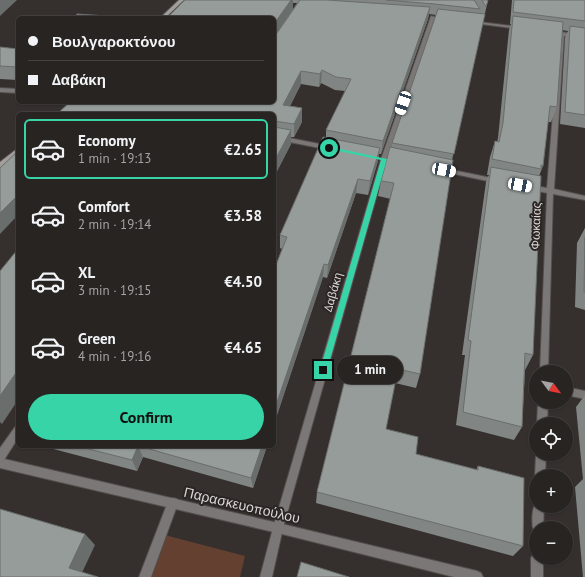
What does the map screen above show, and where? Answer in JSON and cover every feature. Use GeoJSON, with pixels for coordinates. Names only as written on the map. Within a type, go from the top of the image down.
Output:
{"type":"FeatureCollection","features":[{"type":"Feature","properties":{"kind":"main road"},"geometry":{"type":"LineString","coordinates":[[164,16],[182,0]]}},
{"type":"Feature","properties":{"kind":"main road"},"geometry":{"type":"LineString","coordinates":[[0,166],[16,152]]}},
{"type":"Feature","properties":{"kind":"street","name":"Δαβάκη"},"geometry":{"type":"LineString","coordinates":[[266,577],[278,528],[384,159],[432,17]]}},
{"type":"Feature","properties":{"kind":"street"},"geometry":{"type":"LineString","coordinates":[[479,18],[483,23]]}},
{"type":"Feature","properties":{"kind":"street"},"geometry":{"type":"LineString","coordinates":[[469,22],[526,29]]}},
{"type":"Feature","properties":{"kind":"street"},"geometry":{"type":"LineString","coordinates":[[548,32],[585,37]]}},
{"type":"Feature","properties":{"kind":"street","name":"Φωκαίας"},"geometry":{"type":"LineString","coordinates":[[544,365],[550,191],[562,34]]}},
{"type":"Feature","properties":{"kind":"street"},"geometry":{"type":"LineString","coordinates":[[0,90],[16,91]]}},
{"type":"Feature","properties":{"kind":"street"},"geometry":{"type":"LineString","coordinates":[[276,137],[340,150]]}},
{"type":"Feature","properties":{"kind":"street"},"geometry":{"type":"LineString","coordinates":[[437,169],[505,182]]}},
{"type":"Feature","properties":{"kind":"street"},"geometry":{"type":"LineString","coordinates":[[520,185],[585,198]]}},
{"type":"Feature","properties":{"kind":"street"},"geometry":{"type":"LineString","coordinates":[[573,392],[585,395]]}},
{"type":"Feature","properties":{"kind":"street"},"geometry":{"type":"LineString","coordinates":[[0,457],[16,433]]}},
{"type":"Feature","properties":{"kind":"street","name":"Παρασκευοπούλου"},"geometry":{"type":"LineString","coordinates":[[0,463],[278,528],[477,577]]}},
{"type":"Feature","properties":{"kind":"street"},"geometry":{"type":"LineString","coordinates":[[146,577],[173,503]]}},
{"type":"Feature","properties":{"kind":"street"},"geometry":{"type":"LineString","coordinates":[[537,565],[537,577]]}},
{"type":"Feature","properties":{"kind":"shaded area"},"geometry":{"type":"Polygon","coordinates":[[[161,534],[245,556],[240,577],[145,577],[161,534]]]}},
{"type":"Feature","properties":{"kind":"building"},"geometry":{"type":"Polygon","coordinates":[[[185,0],[291,0],[276,21],[276,16],[169,16],[185,0]]]}},
{"type":"Feature","properties":{"kind":"building"},"geometry":{"type":"Polygon","coordinates":[[[300,0],[327,0],[430,7],[383,141],[326,130],[351,79],[336,77],[322,70],[320,74],[301,71],[283,105],[302,108],[294,124],[276,121],[276,112],[59,112],[68,104],[276,104],[277,33],[300,0]]]}},
{"type":"Feature","properties":{"kind":"building"},"geometry":{"type":"Polygon","coordinates":[[[386,0],[474,0],[480,9],[435,4],[386,0]]]}},
{"type":"Feature","properties":{"kind":"building"},"geometry":{"type":"Polygon","coordinates":[[[482,0],[488,0],[486,7],[482,0]]]}},
{"type":"Feature","properties":{"kind":"building"},"geometry":{"type":"Polygon","coordinates":[[[514,0],[585,0],[585,21],[513,12],[514,0]]]}},
{"type":"Feature","properties":{"kind":"building"},"geometry":{"type":"Polygon","coordinates":[[[438,9],[485,14],[454,154],[392,143],[438,9]]]}},
{"type":"Feature","properties":{"kind":"building"},"geometry":{"type":"Polygon","coordinates":[[[77,14],[108,16],[76,16],[77,14]]]}},
{"type":"Feature","properties":{"kind":"building"},"geometry":{"type":"Polygon","coordinates":[[[513,16],[563,22],[557,107],[550,106],[543,166],[541,165],[541,169],[492,159],[495,141],[499,142],[503,123],[513,16]]]}},
{"type":"Feature","properties":{"kind":"building"},"geometry":{"type":"Polygon","coordinates":[[[570,26],[585,28],[585,115],[565,112],[570,26]]]}},
{"type":"Feature","properties":{"kind":"building"},"geometry":{"type":"Polygon","coordinates":[[[0,47],[16,49],[16,67],[0,66],[0,47]]]}},
{"type":"Feature","properties":{"kind":"building"},"geometry":{"type":"Polygon","coordinates":[[[276,127],[291,130],[276,158],[276,127]]]}},
{"type":"Feature","properties":{"kind":"building"},"geometry":{"type":"Polygon","coordinates":[[[323,137],[380,148],[370,181],[358,179],[328,265],[324,264],[276,405],[276,265],[287,237],[280,235],[323,137]]]}},
{"type":"Feature","properties":{"kind":"building"},"geometry":{"type":"Polygon","coordinates":[[[390,147],[453,160],[420,374],[398,369],[386,429],[418,437],[416,454],[478,470],[478,466],[524,478],[523,546],[317,492],[394,183],[381,181],[390,147]]]}},
{"type":"Feature","properties":{"kind":"building"},"geometry":{"type":"Polygon","coordinates":[[[16,153],[16,197],[0,213],[0,168],[16,153]]]}},
{"type":"Feature","properties":{"kind":"building"},"geometry":{"type":"Polygon","coordinates":[[[491,167],[541,176],[533,355],[525,353],[522,427],[463,412],[471,341],[468,340],[491,167]]]}},
{"type":"Feature","properties":{"kind":"building"},"geometry":{"type":"Polygon","coordinates":[[[585,237],[585,292],[584,292],[585,237]]]}},
{"type":"Feature","properties":{"kind":"building"},"geometry":{"type":"Polygon","coordinates":[[[16,251],[16,373],[0,396],[0,271],[16,251]]]}},
{"type":"Feature","properties":{"kind":"building"},"geometry":{"type":"Polygon","coordinates":[[[85,448],[137,448],[132,460],[85,448]]]}},
{"type":"Feature","properties":{"kind":"building"},"geometry":{"type":"Polygon","coordinates":[[[146,448],[261,448],[251,478],[146,448]]]}},
{"type":"Feature","properties":{"kind":"building"},"geometry":{"type":"Polygon","coordinates":[[[0,509],[85,534],[69,568],[98,577],[0,577],[0,509]]]}},
{"type":"Feature","properties":{"kind":"building"},"geometry":{"type":"Polygon","coordinates":[[[301,562],[349,577],[297,577],[301,562]]]}},
{"type":"Feature","properties":{"kind":"route"},"geometry":{"type":"LineString","coordinates":[[323,370],[384,159],[329,148]]}}]}
